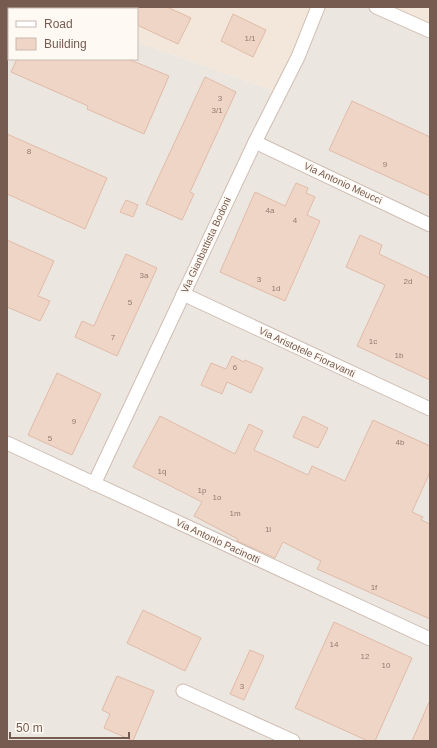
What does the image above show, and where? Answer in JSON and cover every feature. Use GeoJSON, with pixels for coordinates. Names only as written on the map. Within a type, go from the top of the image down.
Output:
{"type":"FeatureCollection","features":[{"type":"Feature","properties":{"kind":"street","name":"Via Gianbattista Bodoni"},"geometry":{"type":"LineString","coordinates":[[94,484],[255,142],[298,57],[318,7]]}},
{"type":"Feature","properties":{"kind":"street"},"geometry":{"type":"LineString","coordinates":[[376,7],[430,31]]}},
{"type":"Feature","properties":{"kind":"street","name":"Via Antonio Meucci"},"geometry":{"type":"LineString","coordinates":[[255,142],[430,225]]}},
{"type":"Feature","properties":{"kind":"street","name":"Via Aristotele Fioravanti"},"geometry":{"type":"LineString","coordinates":[[183,294],[430,409]]}},
{"type":"Feature","properties":{"kind":"street","name":"Via Antonio Pacinotti"},"geometry":{"type":"LineString","coordinates":[[7,443],[430,639]]}},
{"type":"Feature","properties":{"kind":"street"},"geometry":{"type":"LineString","coordinates":[[183,691],[293,741]]}},
{"type":"Feature","properties":{"kind":"shaded area"},"geometry":{"type":"Polygon","coordinates":[[[7,7],[134,7],[8,8],[8,60],[138,60],[138,42],[283,94],[319,7],[384,7],[430,28],[430,741],[7,741],[7,7]]]}},
{"type":"Feature","properties":{"kind":"shaded area"},"geometry":{"type":"Polygon","coordinates":[[[319,7],[283,94],[138,42],[138,8],[134,8],[319,7]]]}},
{"type":"Feature","properties":{"kind":"shaded area"},"geometry":{"type":"Polygon","coordinates":[[[384,7],[430,7],[430,28],[384,7]]]}},
{"type":"Feature","properties":{"kind":"building"},"geometry":{"type":"Polygon","coordinates":[[[167,7],[191,18],[178,44],[138,25],[137,8],[167,7]]]}},
{"type":"Feature","properties":{"kind":"building"},"geometry":{"type":"Polygon","coordinates":[[[233,14],[266,30],[253,57],[221,41],[233,14]]]}},
{"type":"Feature","properties":{"kind":"building"},"geometry":{"type":"Polygon","coordinates":[[[17,60],[130,60],[169,76],[144,134],[87,109],[88,106],[11,72],[17,60]]]}},
{"type":"Feature","properties":{"kind":"building"},"geometry":{"type":"Polygon","coordinates":[[[205,77],[236,92],[190,192],[194,194],[182,220],[146,204],[205,77]]]}},
{"type":"Feature","properties":{"kind":"building"},"geometry":{"type":"Polygon","coordinates":[[[352,101],[430,137],[430,196],[329,150],[352,101]]]}},
{"type":"Feature","properties":{"kind":"building"},"geometry":{"type":"Polygon","coordinates":[[[7,134],[107,178],[85,229],[7,194],[7,134]]]}},
{"type":"Feature","properties":{"kind":"building"},"geometry":{"type":"Polygon","coordinates":[[[296,183],[308,188],[306,193],[315,197],[307,215],[320,221],[285,301],[220,272],[255,192],[285,206],[296,183]]]}},
{"type":"Feature","properties":{"kind":"building"},"geometry":{"type":"Polygon","coordinates":[[[126,200],[138,205],[133,217],[120,212],[126,200]]]}},
{"type":"Feature","properties":{"kind":"building"},"geometry":{"type":"Polygon","coordinates":[[[360,235],[382,245],[379,254],[430,278],[430,380],[357,346],[385,285],[346,267],[360,235]]]}},
{"type":"Feature","properties":{"kind":"building"},"geometry":{"type":"Polygon","coordinates":[[[7,240],[54,261],[38,296],[50,301],[40,321],[7,307],[7,240]]]}},
{"type":"Feature","properties":{"kind":"building"},"geometry":{"type":"Polygon","coordinates":[[[126,254],[157,268],[117,356],[75,337],[82,321],[94,326],[126,254]]]}},
{"type":"Feature","properties":{"kind":"building"},"geometry":{"type":"Polygon","coordinates":[[[232,356],[244,362],[245,360],[263,368],[251,393],[227,382],[222,394],[201,385],[211,363],[226,369],[232,356]]]}},
{"type":"Feature","properties":{"kind":"building"},"geometry":{"type":"Polygon","coordinates":[[[57,373],[101,394],[72,455],[28,435],[57,373]]]}},
{"type":"Feature","properties":{"kind":"building"},"geometry":{"type":"Polygon","coordinates":[[[160,416],[235,454],[249,424],[263,431],[254,450],[308,475],[312,466],[345,481],[373,420],[430,446],[430,472],[412,512],[423,517],[421,520],[430,524],[430,619],[317,569],[321,561],[283,542],[275,558],[237,541],[238,539],[194,516],[202,502],[133,467],[160,416]]]}},
{"type":"Feature","properties":{"kind":"building"},"geometry":{"type":"Polygon","coordinates":[[[303,416],[328,428],[318,448],[293,437],[303,416]]]}},
{"type":"Feature","properties":{"kind":"building"},"geometry":{"type":"Polygon","coordinates":[[[143,610],[201,638],[185,671],[127,643],[143,610]]]}},
{"type":"Feature","properties":{"kind":"building"},"geometry":{"type":"Polygon","coordinates":[[[334,622],[412,658],[375,741],[368,741],[295,708],[334,622]]]}},
{"type":"Feature","properties":{"kind":"building"},"geometry":{"type":"Polygon","coordinates":[[[250,650],[264,656],[244,700],[230,694],[250,650]]]}},
{"type":"Feature","properties":{"kind":"building"},"geometry":{"type":"Polygon","coordinates":[[[117,676],[154,691],[133,741],[104,728],[110,714],[102,710],[117,676]]]}},
{"type":"Feature","properties":{"kind":"building"},"geometry":{"type":"Polygon","coordinates":[[[430,700],[430,741],[412,741],[430,700]]]}}]}
